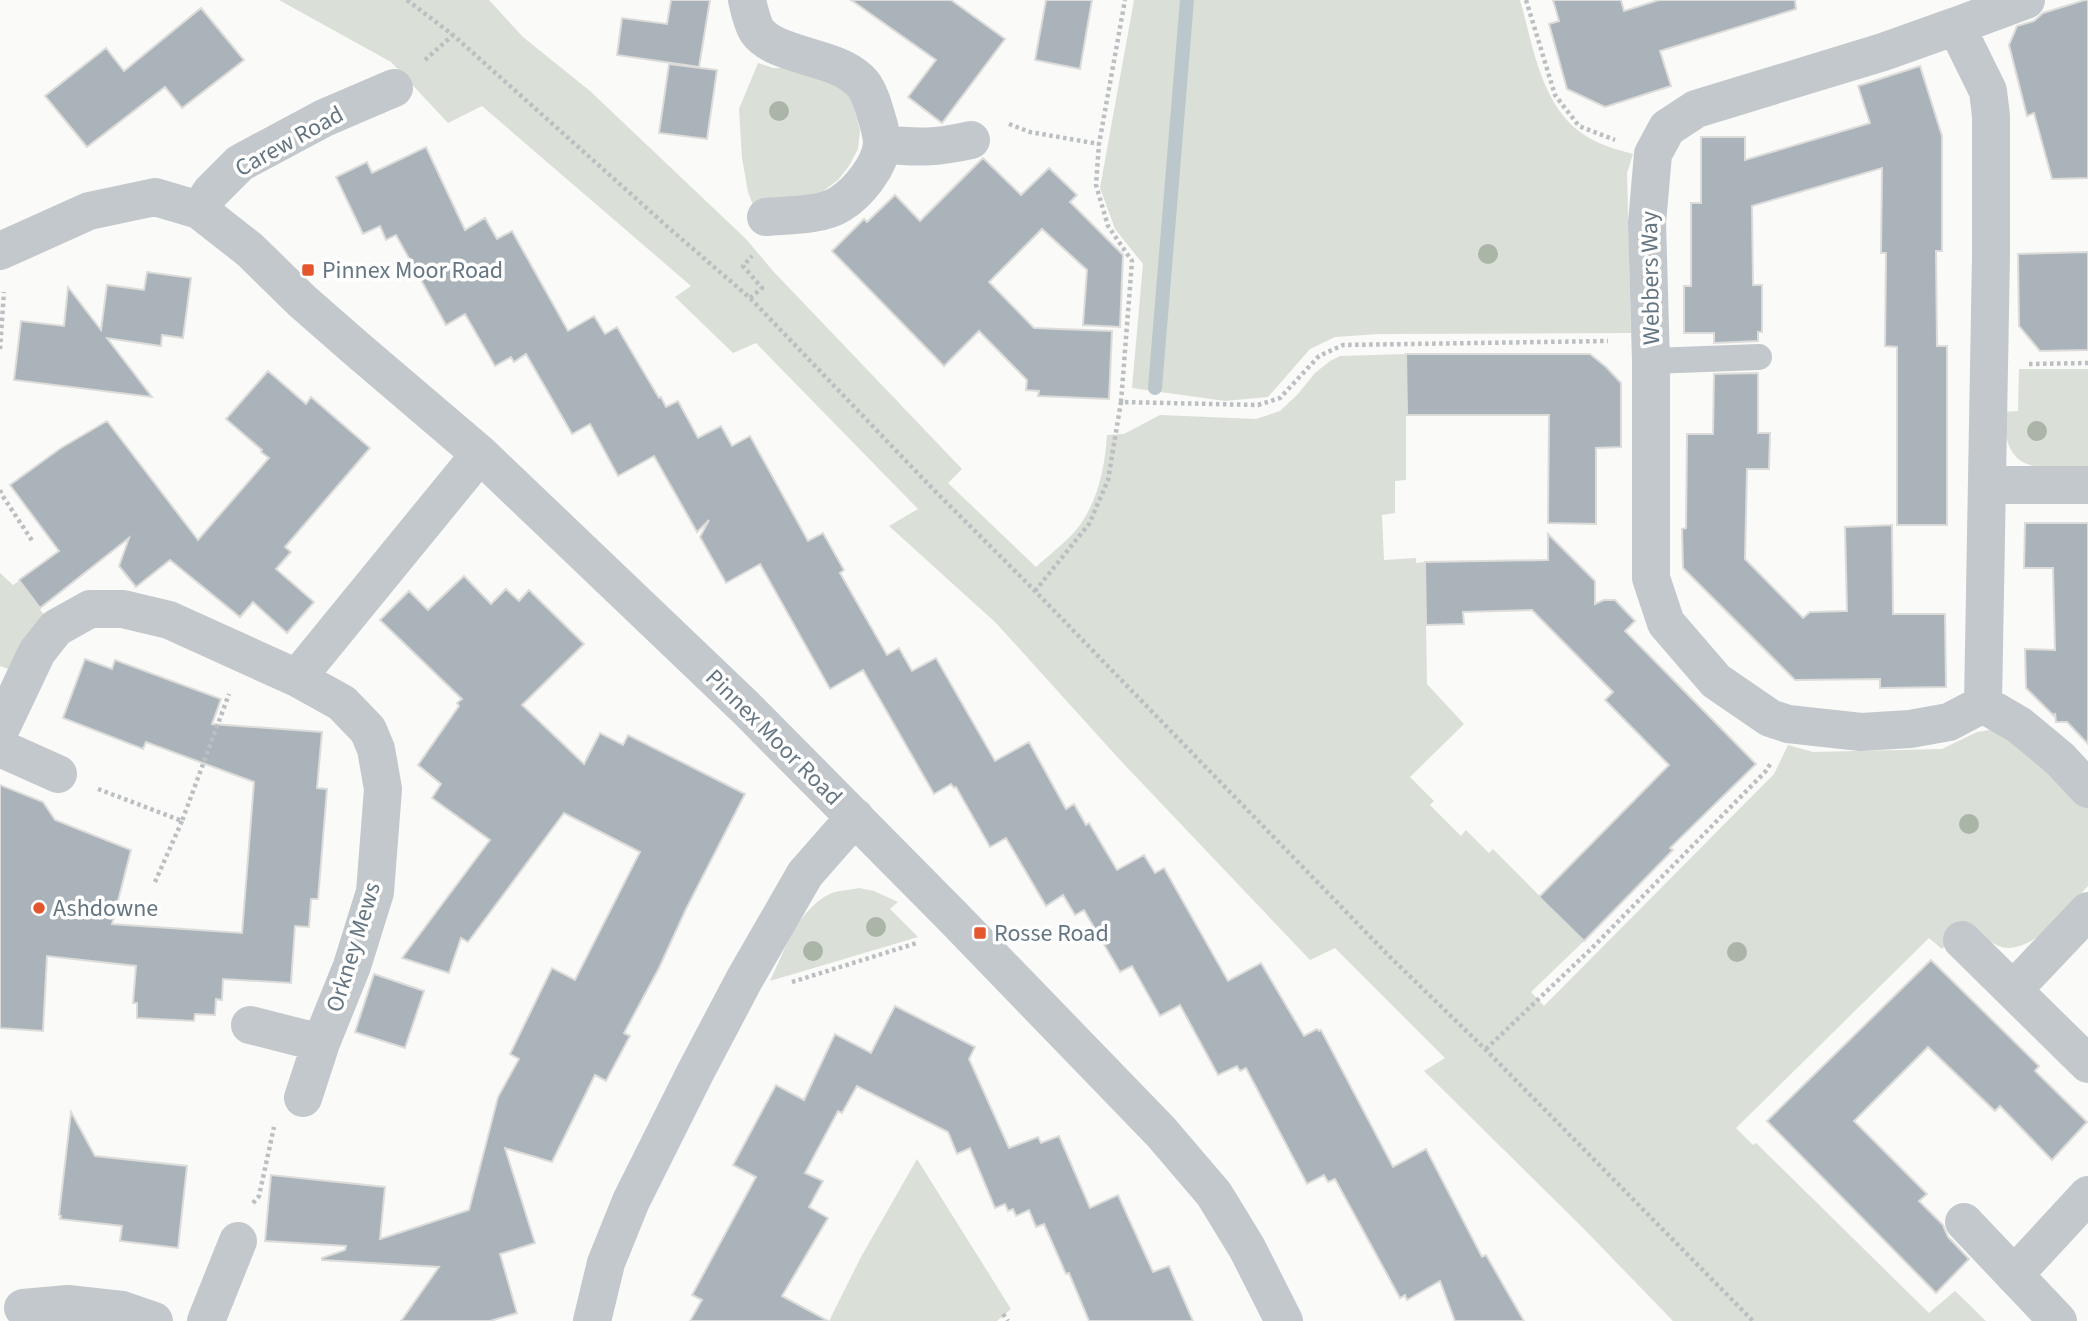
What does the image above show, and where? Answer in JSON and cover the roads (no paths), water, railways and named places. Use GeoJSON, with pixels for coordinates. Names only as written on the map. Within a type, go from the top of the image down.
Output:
{"type":"FeatureCollection","features":[{"type":"Feature","properties":{"kind":"street"},"geometry":{"type":"LineString","coordinates":[[747,0],[757,31],[778,47],[842,67],[860,80],[871,99],[882,144],[874,166],[861,188],[838,206],[808,214],[766,217]]}},
{"type":"Feature","properties":{"kind":"street","name":"Webbers Way"},"geometry":{"type":"LineString","coordinates":[[1983,704],[1949,722],[1910,729],[1861,732],[1788,724],[1770,718],[1716,681],[1667,622],[1651,578],[1651,351],[1647,223],[1653,154],[1667,128],[1696,109],[1883,52],[2026,0]]}},
{"type":"Feature","properties":{"kind":"street"},"geometry":{"type":"LineString","coordinates":[[1956,26],[1988,91],[1991,116],[1983,704],[2020,725],[2088,789]]}},
{"type":"Feature","properties":{"kind":"street","name":"Carew Road"},"geometry":{"type":"LineString","coordinates":[[199,210],[211,192],[240,163],[324,118],[394,88]]}},
{"type":"Feature","properties":{"kind":"street"},"geometry":{"type":"LineString","coordinates":[[882,144],[913,148],[940,147],[971,140]]}},
{"type":"Feature","properties":{"kind":"street"},"geometry":{"type":"LineString","coordinates":[[6,249],[89,211],[155,197],[199,210]]}},
{"type":"Feature","properties":{"kind":"street","name":"Pinnex Moor Road"},"geometry":{"type":"LineString","coordinates":[[199,210],[250,250],[321,317],[480,454],[737,699],[952,916],[1161,1132],[1214,1194],[1247,1248],[1284,1321]]}},
{"type":"Feature","properties":{"kind":"street"},"geometry":{"type":"LineString","coordinates":[[297,678],[480,454]]}},
{"type":"Feature","properties":{"kind":"street"},"geometry":{"type":"LineString","coordinates":[[1987,485],[2088,485]]}},
{"type":"Feature","properties":{"kind":"street","name":"Orkney Mews"},"geometry":{"type":"LineString","coordinates":[[0,730],[37,652],[55,628],[90,609],[123,609],[169,620],[297,678],[342,704],[368,730],[376,749],[383,789],[375,891],[352,965],[321,1042],[303,1098]]}},
{"type":"Feature","properties":{"kind":"street"},"geometry":{"type":"LineString","coordinates":[[0,748],[58,774]]}},
{"type":"Feature","properties":{"kind":"street"},"geometry":{"type":"LineString","coordinates":[[592,1321],[607,1263],[631,1201],[744,980],[805,874],[855,817]]}},
{"type":"Feature","properties":{"kind":"street"},"geometry":{"type":"LineString","coordinates":[[2012,990],[2088,911]]}},
{"type":"Feature","properties":{"kind":"street"},"geometry":{"type":"LineString","coordinates":[[1962,940],[2088,1064]]}},
{"type":"Feature","properties":{"kind":"street","name":"Orkney Mews"},"geometry":{"type":"LineString","coordinates":[[250,1025],[321,1042]]}},
{"type":"Feature","properties":{"kind":"street"},"geometry":{"type":"LineString","coordinates":[[2014,1275],[2088,1195]]}},
{"type":"Feature","properties":{"kind":"street"},"geometry":{"type":"LineString","coordinates":[[1964,1222],[2058,1321]]}},
{"type":"Feature","properties":{"kind":"street"},"geometry":{"type":"LineString","coordinates":[[206,1321],[238,1241]]}},
{"type":"Feature","properties":{"kind":"street"},"geometry":{"type":"LineString","coordinates":[[23,1308],[68,1304],[122,1311],[154,1321]]}},
{"type":"Feature","properties":{"kind":"lane"},"geometry":{"type":"LineString","coordinates":[[1651,351],[1759,357]]}},
{"type":"Feature","properties":{"kind":"waterway"},"geometry":{"type":"LineString","coordinates":[[1155,388],[1187,0]]}},
{"type":"Feature","properties":{"kind":"place","name":"Pinnex Moor Road"},"geometry":{"type":"Point","coordinates":[308,270]}},
{"type":"Feature","properties":{"kind":"place","name":"Ashdowne"},"geometry":{"type":"Point","coordinates":[39,908]}},
{"type":"Feature","properties":{"kind":"place","name":"Rosse Road"},"geometry":{"type":"Point","coordinates":[980,933]}}]}
